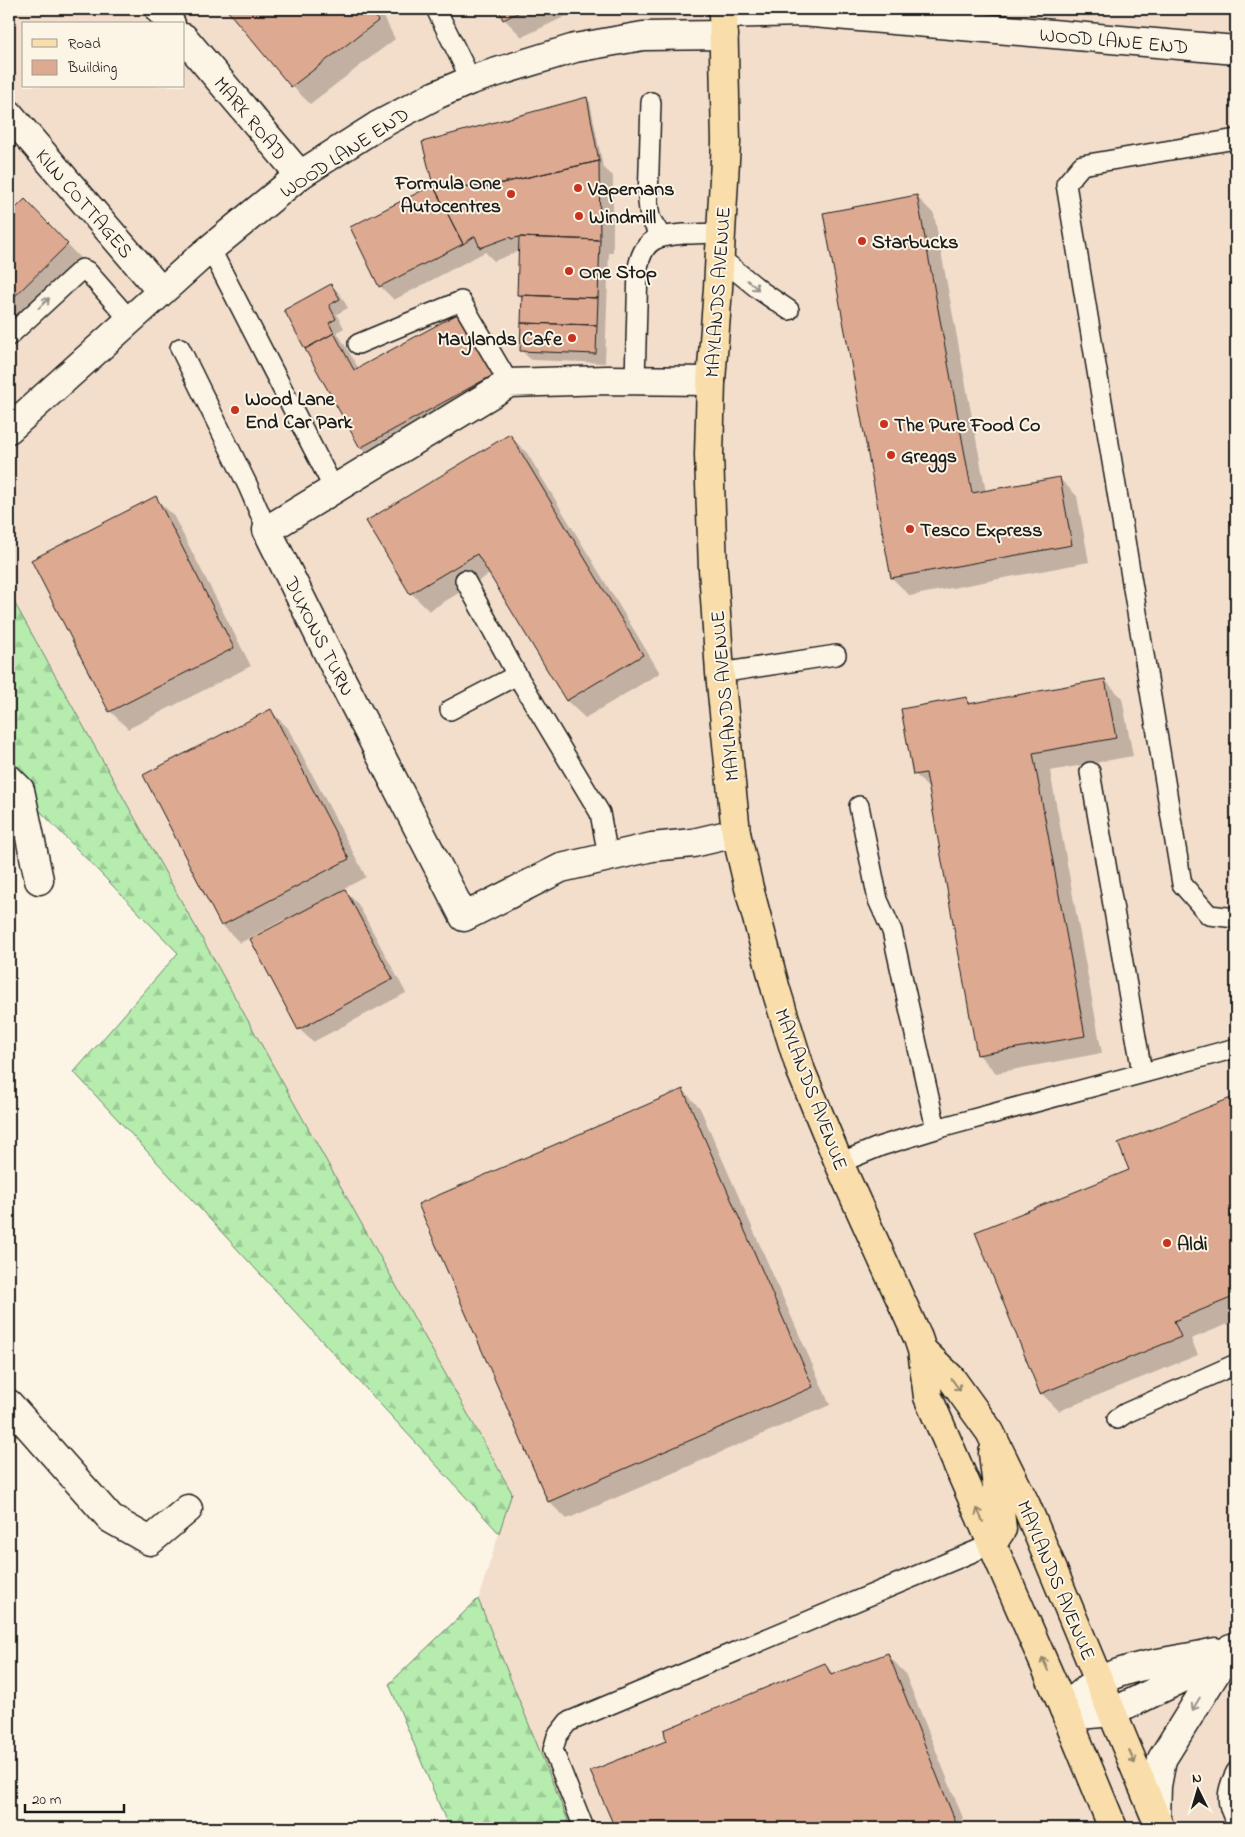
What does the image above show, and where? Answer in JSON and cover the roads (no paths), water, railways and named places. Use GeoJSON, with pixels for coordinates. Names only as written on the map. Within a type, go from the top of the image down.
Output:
{"type":"FeatureCollection","features":[{"type":"Feature","properties":{"kind":"main road","name":"MAYLANDS AVENUE"},"geometry":{"type":"LineString","coordinates":[[723,19],[726,142],[711,381],[709,455],[713,569],[720,673],[736,832],[784,1017],[801,1071],[839,1163],[922,1350],[928,1397],[1065,1712],[1113,1828]]}},
{"type":"Feature","properties":{"kind":"main road","name":"MAYLANDS AVENUE"},"geometry":{"type":"LineString","coordinates":[[922,1350],[951,1378],[990,1432],[1026,1505],[1158,1823]]}},
{"type":"Feature","properties":{"kind":"main road"},"geometry":{"type":"LineString","coordinates":[[990,1432],[1002,1529],[992,1544]]}},
{"type":"Feature","properties":{"kind":"street"},"geometry":{"type":"LineString","coordinates":[[158,9],[169,22]]}},
{"type":"Feature","properties":{"kind":"street","name":"WOOD LANE END"},"geometry":{"type":"LineString","coordinates":[[9,429],[210,248],[300,175],[377,126],[436,95],[471,80],[584,46],[723,19],[802,12],[1236,50]]}},
{"type":"Feature","properties":{"kind":"street","name":"MARK ROAD"},"geometry":{"type":"LineString","coordinates":[[185,39],[300,175]]}},
{"type":"Feature","properties":{"kind":"street","name":"KILN COTTAGES"},"geometry":{"type":"LineString","coordinates":[[9,114],[162,291]]}},
{"type":"Feature","properties":{"kind":"street"},"geometry":{"type":"LineString","coordinates":[[267,530],[509,383],[635,380],[711,381]]}},
{"type":"Feature","properties":{"kind":"street","name":"DUXONS TURN"},"geometry":{"type":"LineString","coordinates":[[267,530],[342,681],[464,917],[561,868],[608,856],[652,847],[693,843],[736,832]]}},
{"type":"Feature","properties":{"kind":"street"},"geometry":{"type":"LineString","coordinates":[[9,779],[20,790],[39,880]]}},
{"type":"Feature","properties":{"kind":"street"},"geometry":{"type":"LineString","coordinates":[[9,1404],[111,1519],[150,1540],[188,1510]]}},
{"type":"Feature","properties":{"kind":"street"},"geometry":{"type":"LineString","coordinates":[[1065,1712],[1099,1680],[1144,1664],[1186,1658],[1234,1647]]}},
{"type":"Feature","properties":{"kind":"street"},"geometry":{"type":"LineString","coordinates":[[1065,1712],[1113,1712],[1193,1673],[1234,1647]]}},
{"type":"Feature","properties":{"kind":"street"},"geometry":{"type":"LineString","coordinates":[[1158,1823],[1157,1786],[1162,1759],[1234,1647]]}},
{"type":"Feature","properties":{"kind":"lane"},"geometry":{"type":"LineString","coordinates":[[436,9],[471,80]]}},
{"type":"Feature","properties":{"kind":"lane"},"geometry":{"type":"LineString","coordinates":[[651,102],[648,202],[650,218],[661,236]]}},
{"type":"Feature","properties":{"kind":"lane"},"geometry":{"type":"LineString","coordinates":[[1236,139],[1082,165],[1066,184],[1182,884],[1209,915],[1236,918]]}},
{"type":"Feature","properties":{"kind":"lane"},"geometry":{"type":"LineString","coordinates":[[635,380],[638,267],[640,255],[648,243],[661,236],[720,245],[760,291],[789,310]]}},
{"type":"Feature","properties":{"kind":"lane"},"geometry":{"type":"LineString","coordinates":[[210,248],[334,489]]}},
{"type":"Feature","properties":{"kind":"lane"},"geometry":{"type":"LineString","coordinates":[[9,336],[82,269],[87,271],[129,319]]}},
{"type":"Feature","properties":{"kind":"lane"},"geometry":{"type":"LineString","coordinates":[[358,344],[461,301],[509,383]]}},
{"type":"Feature","properties":{"kind":"lane"},"geometry":{"type":"LineString","coordinates":[[180,348],[244,477],[267,530]]}},
{"type":"Feature","properties":{"kind":"lane"},"geometry":{"type":"LineString","coordinates":[[465,580],[517,675],[600,813],[608,856]]}},
{"type":"Feature","properties":{"kind":"lane"},"geometry":{"type":"LineString","coordinates":[[720,673],[836,655]]}},
{"type":"Feature","properties":{"kind":"lane"},"geometry":{"type":"LineString","coordinates":[[450,710],[517,675]]}},
{"type":"Feature","properties":{"kind":"lane"},"geometry":{"type":"LineString","coordinates":[[1090,772],[1142,1072]]}},
{"type":"Feature","properties":{"kind":"lane"},"geometry":{"type":"LineString","coordinates":[[859,806],[878,900],[892,931],[936,1129]]}},
{"type":"Feature","properties":{"kind":"lane"},"geometry":{"type":"LineString","coordinates":[[839,1163],[881,1146],[936,1129],[1236,1048]]}},
{"type":"Feature","properties":{"kind":"lane"},"geometry":{"type":"LineString","coordinates":[[1117,1419],[1126,1413],[1236,1364]]}},
{"type":"Feature","properties":{"kind":"lane"},"geometry":{"type":"LineString","coordinates":[[584,1828],[553,1750],[557,1736],[568,1722],[992,1544]]}},
{"type":"Feature","properties":{"kind":"lane"},"geometry":{"type":"LineString","coordinates":[[1236,1772],[1229,1787],[1228,1804],[1236,1822]]}},
{"type":"Feature","properties":{"kind":"place","name":"Vapemans"},"geometry":{"type":"Point","coordinates":[578,188]}},
{"type":"Feature","properties":{"kind":"place","name":"Formula One Autocentres"},"geometry":{"type":"Point","coordinates":[511,194]}},
{"type":"Feature","properties":{"kind":"place","name":"Windmill"},"geometry":{"type":"Point","coordinates":[579,216]}},
{"type":"Feature","properties":{"kind":"place","name":"Starbucks"},"geometry":{"type":"Point","coordinates":[862,241]}},
{"type":"Feature","properties":{"kind":"place","name":"One Stop"},"geometry":{"type":"Point","coordinates":[569,271]}},
{"type":"Feature","properties":{"kind":"place","name":"Maylands Cafe"},"geometry":{"type":"Point","coordinates":[572,338]}},
{"type":"Feature","properties":{"kind":"place","name":"Wood Lane End Car Park"},"geometry":{"type":"Point","coordinates":[235,410]}},
{"type":"Feature","properties":{"kind":"place","name":"The Pure Food Co"},"geometry":{"type":"Point","coordinates":[884,424]}},
{"type":"Feature","properties":{"kind":"place","name":"Greggs"},"geometry":{"type":"Point","coordinates":[891,455]}},
{"type":"Feature","properties":{"kind":"place","name":"Tesco Express"},"geometry":{"type":"Point","coordinates":[910,529]}},
{"type":"Feature","properties":{"kind":"place","name":"Aldi"},"geometry":{"type":"Point","coordinates":[1167,1243]}}]}
